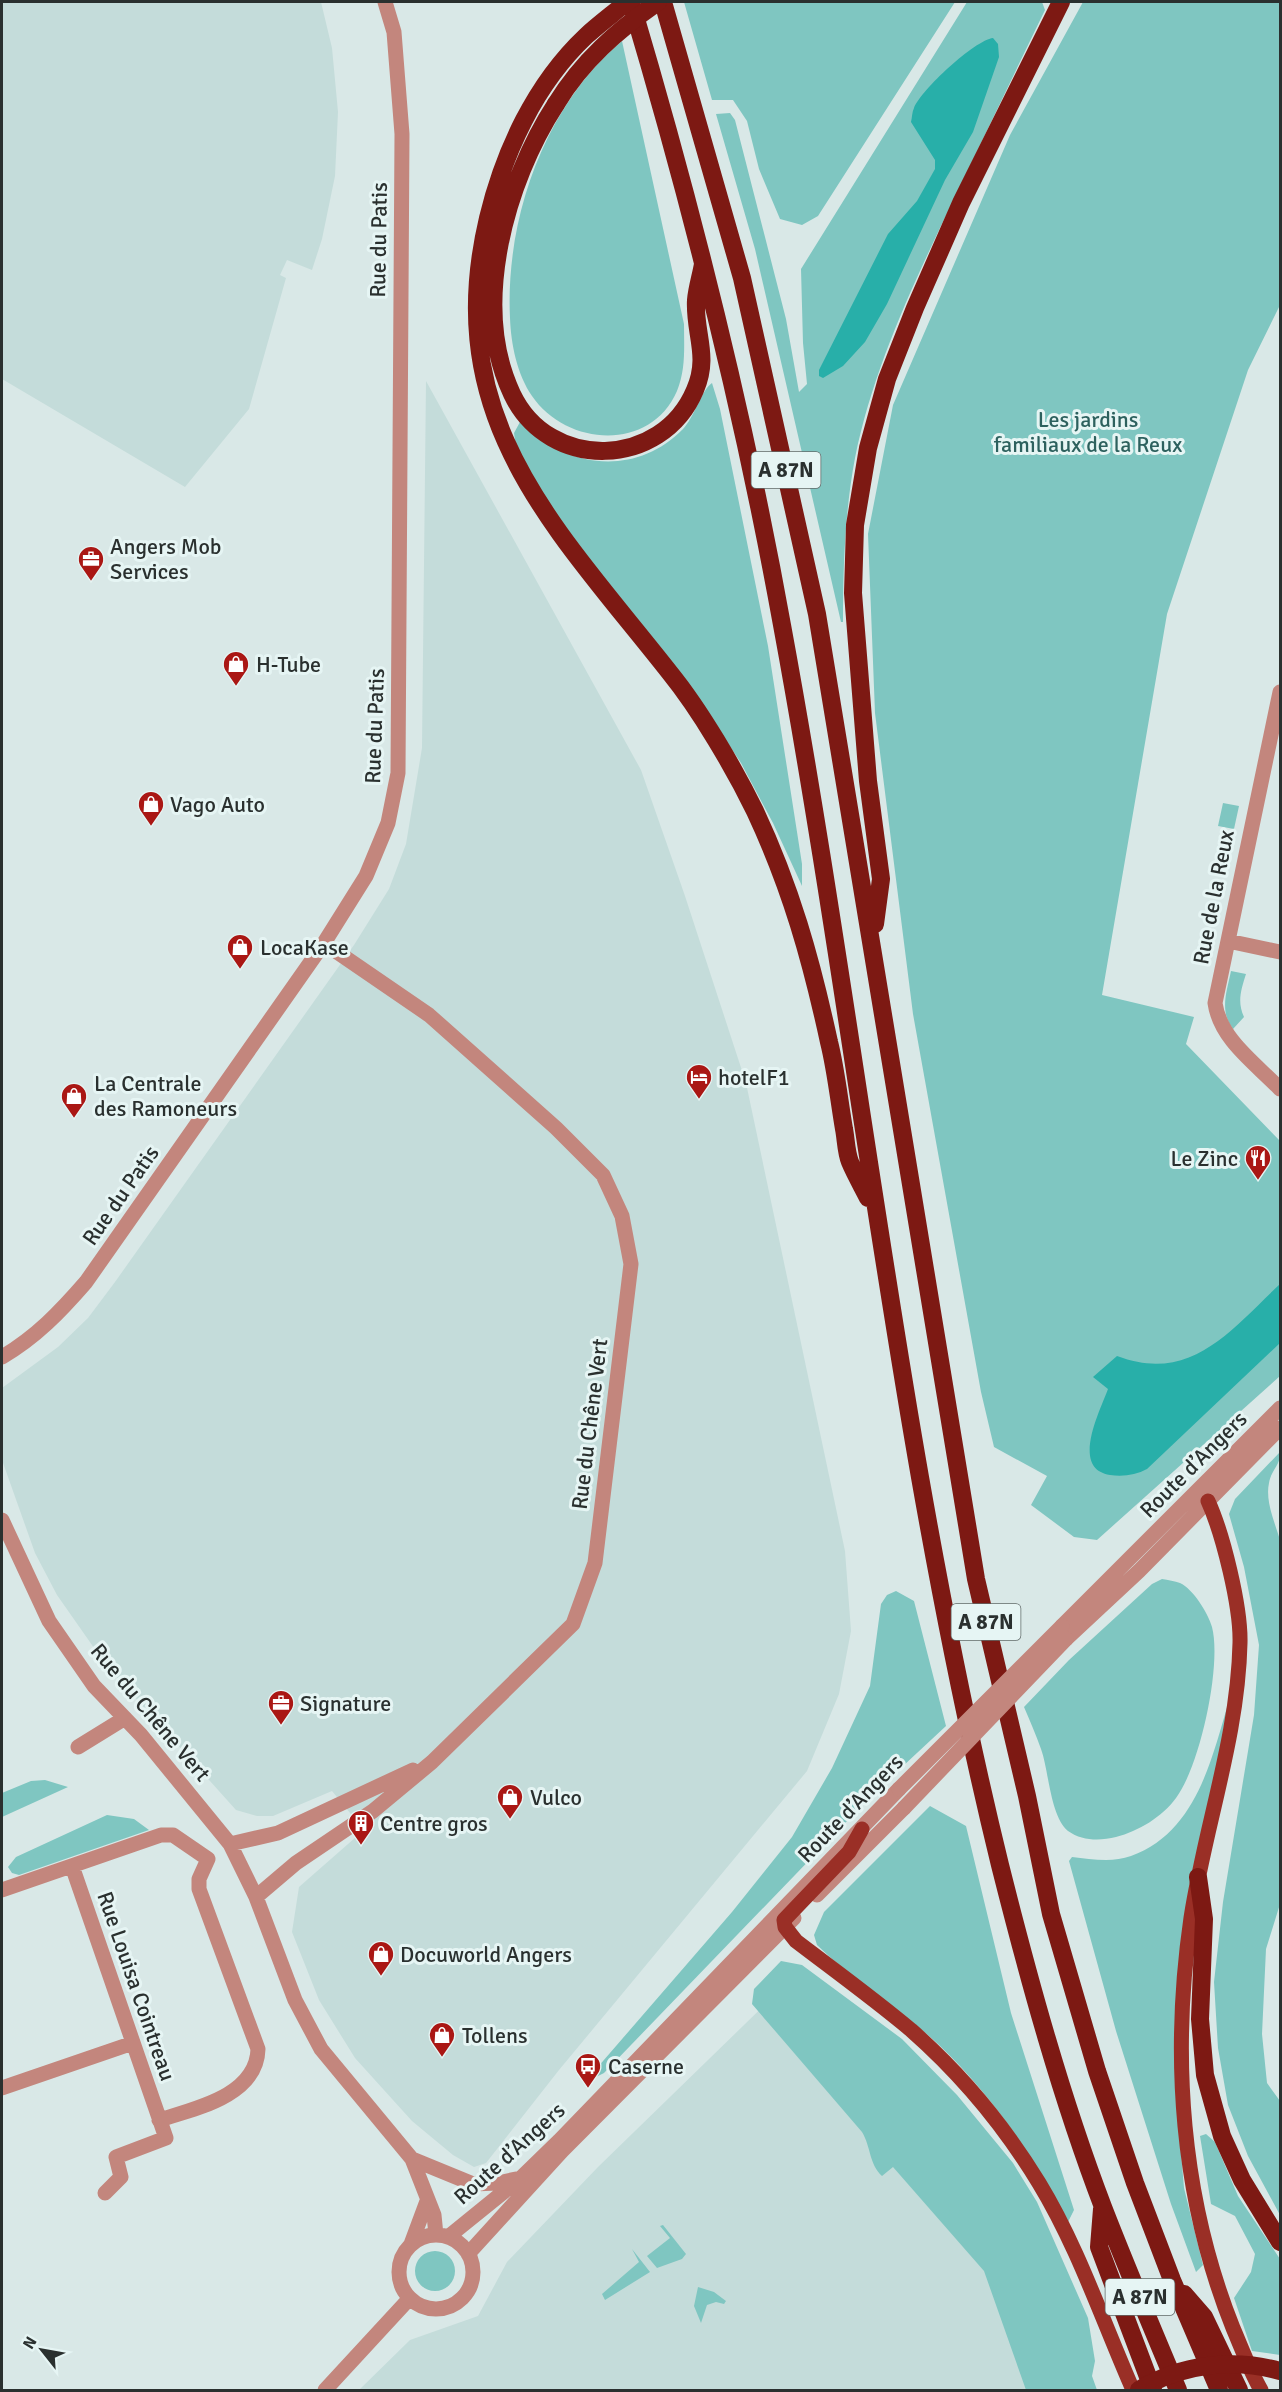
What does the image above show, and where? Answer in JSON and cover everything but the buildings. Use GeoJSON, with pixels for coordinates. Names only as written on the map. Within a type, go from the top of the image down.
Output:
{"type":"FeatureCollection","features":[{"type":"Feature","properties":{"kind":"highway"},"geometry":{"type":"LineString","coordinates":[[629,2],[585,37],[551,78],[509,150],[497,179],[477,277],[477,334],[487,393],[508,451],[553,527],[673,676],[752,806],[783,872],[810,958],[831,1047],[849,1160],[876,1213]]}},
{"type":"Feature","properties":{"kind":"highway","name":"A 87N"},"geometry":{"type":"LineString","coordinates":[[629,2],[704,260],[782,623],[852,1048],[876,1213],[939,1579],[999,1861],[1062,2083],[1102,2204],[1178,2391]]}},
{"type":"Feature","properties":{"kind":"highway"},"geometry":{"type":"LineString","coordinates":[[658,2],[598,49],[570,81],[520,170],[502,230],[495,308],[497,346],[513,395],[533,423],[561,442],[585,449],[610,451],[644,443],[671,426],[690,401],[700,375],[703,350],[696,301],[704,260]]}},
{"type":"Feature","properties":{"kind":"highway","name":"A 87N"},"geometry":{"type":"LineString","coordinates":[[663,2],[742,278],[817,614],[976,1579],[1027,1796],[1051,1914],[1097,2071],[1172,2280],[1219,2391]]}},
{"type":"Feature","properties":{"kind":"highway"},"geometry":{"type":"LineString","coordinates":[[873,947],[881,879],[864,733],[853,593],[855,525],[868,448],[886,379],[920,297],[961,203],[1061,2]]}},
{"type":"Feature","properties":{"kind":"highway"},"geometry":{"type":"LineString","coordinates":[[1198,1877],[1204,1919],[1200,2019],[1205,2075],[1222,2136],[1242,2180],[1281,2242]]}},
{"type":"Feature","properties":{"kind":"highway"},"geometry":{"type":"LineString","coordinates":[[1102,2204],[1099,2247],[1153,2391]]}},
{"type":"Feature","properties":{"kind":"highway"},"geometry":{"type":"LineString","coordinates":[[1172,2280],[1204,2317],[1239,2391]]}},
{"type":"Feature","properties":{"kind":"highway"},"geometry":{"type":"LineString","coordinates":[[1139,2391],[1164,2378],[1204,2366],[1245,2364],[1281,2371]]}},
{"type":"Feature","properties":{"kind":"main road"},"geometry":{"type":"LineString","coordinates":[[1208,1501],[1230,1573],[1240,1641],[1230,1731],[1198,1877],[1191,1920],[1183,2022],[1184,2132],[1192,2193],[1204,2242],[1226,2309],[1261,2391]]}},
{"type":"Feature","properties":{"kind":"main road"},"geometry":{"type":"LineString","coordinates":[[862,1829],[849,1852],[784,1920],[784,1928],[796,1941],[911,2030],[974,2094],[1005,2133],[1040,2184],[1133,2391]]}},
{"type":"Feature","properties":{"kind":"street","name":"Rue du Patis"},"geometry":{"type":"LineString","coordinates":[[2,1357],[22,1345],[53,1320],[86,1282],[324,943],[378,850],[390,815],[398,773],[402,134],[394,32],[385,2]]}},
{"type":"Feature","properties":{"kind":"street","name":"Rue de la Reux"},"geometry":{"type":"LineString","coordinates":[[1281,692],[1215,1003],[1217,1017],[1227,1034],[1281,1089]]}},
{"type":"Feature","properties":{"kind":"street"},"geometry":{"type":"LineString","coordinates":[[1228,941],[1281,952]]}},
{"type":"Feature","properties":{"kind":"street","name":"Rue du Chêne Vert"},"geometry":{"type":"LineString","coordinates":[[256,1897],[296,1863],[373,1811],[432,1762],[573,1624],[595,1563],[631,1264],[622,1216],[603,1175],[556,1128],[429,1015],[324,943]]}},
{"type":"Feature","properties":{"kind":"street","name":"Route d’Angers"},"geometry":{"type":"LineString","coordinates":[[690,2014],[784,1928],[904,1808],[1064,1633],[1281,1408]]}},
{"type":"Feature","properties":{"kind":"street","name":"Route d’Angers"},"geometry":{"type":"LineString","coordinates":[[442,2236],[522,2178],[690,2014],[899,1789],[1208,1501],[1281,1428]]}},
{"type":"Feature","properties":{"kind":"street","name":"Rue du Chêne Vert"},"geometry":{"type":"LineString","coordinates":[[2,1520],[49,1621],[94,1686],[125,1718],[230,1844],[256,1897],[295,2000],[321,2049],[412,2159],[442,2236]]}},
{"type":"Feature","properties":{"kind":"street"},"geometry":{"type":"LineString","coordinates":[[78,1747],[125,1718]]}},
{"type":"Feature","properties":{"kind":"street"},"geometry":{"type":"LineString","coordinates":[[230,1844],[278,1833],[432,1762]]}},
{"type":"Feature","properties":{"kind":"street"},"geometry":{"type":"LineString","coordinates":[[2,1890],[161,1835],[173,1835],[208,1859],[199,1879],[200,1889],[258,2049],[257,2059],[244,2080],[230,2094],[214,2102],[159,2120]]}},
{"type":"Feature","properties":{"kind":"street","name":"Rue Louisa Cointreau"},"geometry":{"type":"LineString","coordinates":[[72,1866],[166,2138],[116,2157],[121,2177],[105,2193]]}},
{"type":"Feature","properties":{"kind":"street","name":"Route d’Angers"},"geometry":{"type":"LineString","coordinates":[[468,2254],[663,2041]]}},
{"type":"Feature","properties":{"kind":"street"},"geometry":{"type":"LineString","coordinates":[[2,2088],[133,2043]]}},
{"type":"Feature","properties":{"kind":"street","name":"Rue du Chêne Vert"},"geometry":{"type":"LineString","coordinates":[[412,2159],[473,2184],[498,2183],[522,2178]]}},
{"type":"Feature","properties":{"kind":"street"},"geometry":{"type":"LineString","coordinates":[[411,2244],[423,2237],[442,2236],[462,2246],[474,2270],[472,2283],[459,2302],[448,2308],[429,2309],[409,2299],[400,2284],[399,2266],[411,2244],[427,2200]]}},
{"type":"Feature","properties":{"kind":"street"},"geometry":{"type":"LineString","coordinates":[[325,2391],[409,2299]]}},
{"type":"Feature","properties":{"kind":"shaded area"},"geometry":{"type":"Polygon","coordinates":[[[2,2],[321,2],[332,48],[338,112],[335,176],[322,239],[312,270],[287,260],[280,275],[286,278],[249,409],[185,487],[2,379],[2,2]]]}},
{"type":"Feature","properties":{"kind":"shaded area"},"geometry":{"type":"Polygon","coordinates":[[[993,38],[998,44],[999,57],[973,132],[945,180],[887,304],[865,342],[843,366],[823,378],[819,376],[819,370],[888,234],[917,201],[935,169],[935,160],[911,122],[914,108],[937,78],[949,67],[974,47],[993,38]]]}},
{"type":"Feature","properties":{"kind":"shaded area"},"geometry":{"type":"Polygon","coordinates":[[[426,381],[641,770],[685,896],[746,1083],[845,1551],[851,1631],[839,1694],[807,1771],[559,2070],[486,2163],[474,2167],[453,2155],[412,2121],[355,2058],[319,2000],[292,1932],[299,1887],[364,1830],[332,1791],[273,1816],[257,1816],[236,1810],[106,1665],[57,1595],[35,1553],[2,1460],[2,1388],[58,1347],[88,1318],[354,945],[389,889],[406,844],[422,748],[426,381]]]}},
{"type":"Feature","properties":{"kind":"shaded area"},"geometry":{"type":"Polygon","coordinates":[[[1280,1284],[1280,1343],[1147,1469],[1120,1476],[1098,1470],[1092,1462],[1091,1438],[1108,1389],[1093,1377],[1117,1356],[1143,1363],[1167,1363],[1188,1358],[1208,1348],[1226,1334],[1280,1284]]]}},
{"type":"Feature","properties":{"kind":"shaded area"},"geometry":{"type":"Polygon","coordinates":[[[781,1989],[944,2144],[1032,2390],[359,2390],[410,2340],[478,2316],[507,2262],[598,2167],[781,1989]]]}},
{"type":"Feature","properties":{"kind":"green space"},"geometry":{"type":"Polygon","coordinates":[[[684,2],[955,2],[818,216],[802,225],[780,219],[759,169],[747,121],[733,100],[712,100],[684,2]]]}},
{"type":"Feature","properties":{"kind":"green space"},"geometry":{"type":"Polygon","coordinates":[[[967,2],[1042,2],[1045,10],[923,264],[872,392],[855,458],[849,498],[845,539],[843,622],[841,622],[755,249],[716,114],[730,113],[735,120],[786,319],[799,392],[807,384],[803,343],[801,269],[967,2]]]}},
{"type":"Feature","properties":{"kind":"green space","name":"Les jardins familiaux de la Reux"},"geometry":{"type":"Polygon","coordinates":[[[1083,2],[1280,2],[1280,305],[1248,370],[1167,614],[1102,995],[1194,1017],[1186,1044],[1280,1141],[1280,1376],[1097,1540],[1074,1537],[1031,1505],[1047,1476],[994,1447],[981,1392],[913,1014],[875,713],[868,534],[893,405],[1010,135],[1083,2]]]}},
{"type":"Feature","properties":{"kind":"green space"},"geometry":{"type":"Polygon","coordinates":[[[622,41],[684,324],[684,358],[677,391],[664,411],[648,425],[628,433],[607,436],[586,433],[565,425],[547,413],[532,396],[522,378],[513,348],[510,280],[523,204],[535,166],[551,131],[571,97],[595,67],[622,41]]]}},
{"type":"Feature","properties":{"kind":"green space"},"geometry":{"type":"Polygon","coordinates":[[[712,383],[720,409],[768,646],[802,864],[802,886],[773,823],[741,763],[683,676],[562,527],[516,447],[514,433],[520,422],[538,438],[579,457],[600,461],[622,460],[644,455],[664,445],[683,429],[712,383]]]}},
{"type":"Feature","properties":{"kind":"green space"},"geometry":{"type":"Polygon","coordinates":[[[1223,803],[1239,806],[1234,829],[1218,826],[1223,803]]]}},
{"type":"Feature","properties":{"kind":"green space"},"geometry":{"type":"Polygon","coordinates":[[[1231,971],[1246,974],[1240,1001],[1244,1017],[1233,1029],[1225,1008],[1231,971]]]}},
{"type":"Feature","properties":{"kind":"green space"},"geometry":{"type":"Polygon","coordinates":[[[1280,1452],[1279,1460],[1270,1478],[1268,1497],[1280,1540],[1280,1904],[1266,1949],[1262,2034],[1267,2083],[1280,2101],[1280,2215],[1248,2156],[1228,2105],[1218,2048],[1214,1982],[1223,1902],[1254,1715],[1259,1645],[1244,1567],[1229,1514],[1235,1499],[1280,1452]]]}},
{"type":"Feature","properties":{"kind":"green space"},"geometry":{"type":"Polygon","coordinates":[[[1162,1579],[1180,1583],[1190,1590],[1204,1609],[1212,1627],[1214,1665],[1201,1740],[1185,1783],[1176,1798],[1164,1811],[1149,1822],[1125,1834],[1097,1839],[1079,1837],[1068,1831],[1057,1815],[1044,1758],[1024,1707],[1069,1660],[1152,1584],[1162,1579]]]}},
{"type":"Feature","properties":{"kind":"green space"},"geometry":{"type":"Polygon","coordinates":[[[896,1591],[914,1601],[946,1726],[874,1793],[604,2073],[584,2083],[732,1912],[792,1837],[832,1768],[870,1686],[881,1604],[887,1595],[896,1591]]]}},
{"type":"Feature","properties":{"kind":"green space"},"geometry":{"type":"Polygon","coordinates":[[[1228,1704],[1175,2081],[1184,2188],[1203,2265],[1196,2272],[1171,2204],[1116,2031],[1069,1861],[1072,1857],[1109,1860],[1131,1856],[1153,1845],[1171,1831],[1185,1813],[1207,1772],[1228,1704]]]}},
{"type":"Feature","properties":{"kind":"green space"},"geometry":{"type":"Polygon","coordinates":[[[45,1780],[68,1787],[2,1817],[2,1793],[31,1781],[45,1780]]]}},
{"type":"Feature","properties":{"kind":"green space"},"geometry":{"type":"Polygon","coordinates":[[[930,1806],[966,1826],[1011,2013],[1074,2210],[1068,2222],[1041,2174],[1010,2127],[957,2063],[923,2031],[846,1971],[817,1945],[814,1935],[824,1912],[930,1806]]]}},
{"type":"Feature","properties":{"kind":"green space"},"geometry":{"type":"Polygon","coordinates":[[[107,1815],[134,1819],[149,1830],[19,1875],[12,1873],[8,1867],[16,1857],[107,1815]]]}},
{"type":"Feature","properties":{"kind":"green space"},"geometry":{"type":"Polygon","coordinates":[[[781,1961],[802,1965],[902,2039],[957,2095],[1013,2163],[1037,2202],[1088,2318],[1095,2361],[1092,2376],[1097,2390],[1026,2390],[984,2271],[893,2167],[882,2176],[872,2161],[862,2132],[752,2004],[754,1989],[781,1961]]]}},
{"type":"Feature","properties":{"kind":"green space"},"geometry":{"type":"Polygon","coordinates":[[[1206,2134],[1215,2142],[1238,2196],[1280,2259],[1280,2355],[1252,2351],[1234,2298],[1251,2272],[1255,2254],[1235,2216],[1211,2204],[1200,2136],[1206,2134]]]}},
{"type":"Feature","properties":{"kind":"green space"},"geometry":{"type":"Polygon","coordinates":[[[663,2225],[686,2254],[682,2259],[657,2268],[647,2256],[670,2238],[660,2226],[663,2225]]]}},
{"type":"Feature","properties":{"kind":"green space"},"geometry":{"type":"Polygon","coordinates":[[[632,2249],[650,2272],[605,2300],[602,2294],[639,2262],[632,2249]]]}},
{"type":"Feature","properties":{"kind":"green space"},"geometry":{"type":"Polygon","coordinates":[[[435,2251],[443,2252],[449,2257],[454,2263],[454,2279],[449,2285],[443,2290],[435,2291],[427,2290],[421,2285],[416,2279],[415,2271],[416,2263],[421,2257],[427,2252],[435,2251]]]}},
{"type":"Feature","properties":{"kind":"green space"},"geometry":{"type":"Polygon","coordinates":[[[698,2287],[714,2292],[726,2301],[724,2304],[716,2302],[707,2305],[701,2323],[694,2306],[698,2287]]]}},
{"type":"Feature","properties":{"kind":"place","name":"Angers Mob Services"},"geometry":{"type":"Point","coordinates":[91,582]}},
{"type":"Feature","properties":{"kind":"place","name":"H-Tube"},"geometry":{"type":"Point","coordinates":[236,687]}},
{"type":"Feature","properties":{"kind":"place","name":"Vago Auto"},"geometry":{"type":"Point","coordinates":[151,827]}},
{"type":"Feature","properties":{"kind":"place","name":"LocaKase"},"geometry":{"type":"Point","coordinates":[240,970]}},
{"type":"Feature","properties":{"kind":"place","name":"hotelF1"},"geometry":{"type":"Point","coordinates":[699,1100]}},
{"type":"Feature","properties":{"kind":"place","name":"La Centrale des Ramoneurs"},"geometry":{"type":"Point","coordinates":[74,1119]}},
{"type":"Feature","properties":{"kind":"place","name":"Le Zinc"},"geometry":{"type":"Point","coordinates":[1258,1181]}},
{"type":"Feature","properties":{"kind":"place","name":"Signature"},"geometry":{"type":"Point","coordinates":[281,1726]}},
{"type":"Feature","properties":{"kind":"place","name":"Vulco"},"geometry":{"type":"Point","coordinates":[510,1820]}},
{"type":"Feature","properties":{"kind":"place","name":"Centre gros"},"geometry":{"type":"Point","coordinates":[361,1846]}},
{"type":"Feature","properties":{"kind":"place","name":"Docuworld Angers"},"geometry":{"type":"Point","coordinates":[381,1977]}},
{"type":"Feature","properties":{"kind":"place","name":"Tollens"},"geometry":{"type":"Point","coordinates":[442,2058]}},
{"type":"Feature","properties":{"kind":"place","name":"Caserne"},"geometry":{"type":"Point","coordinates":[588,2089]}}]}
